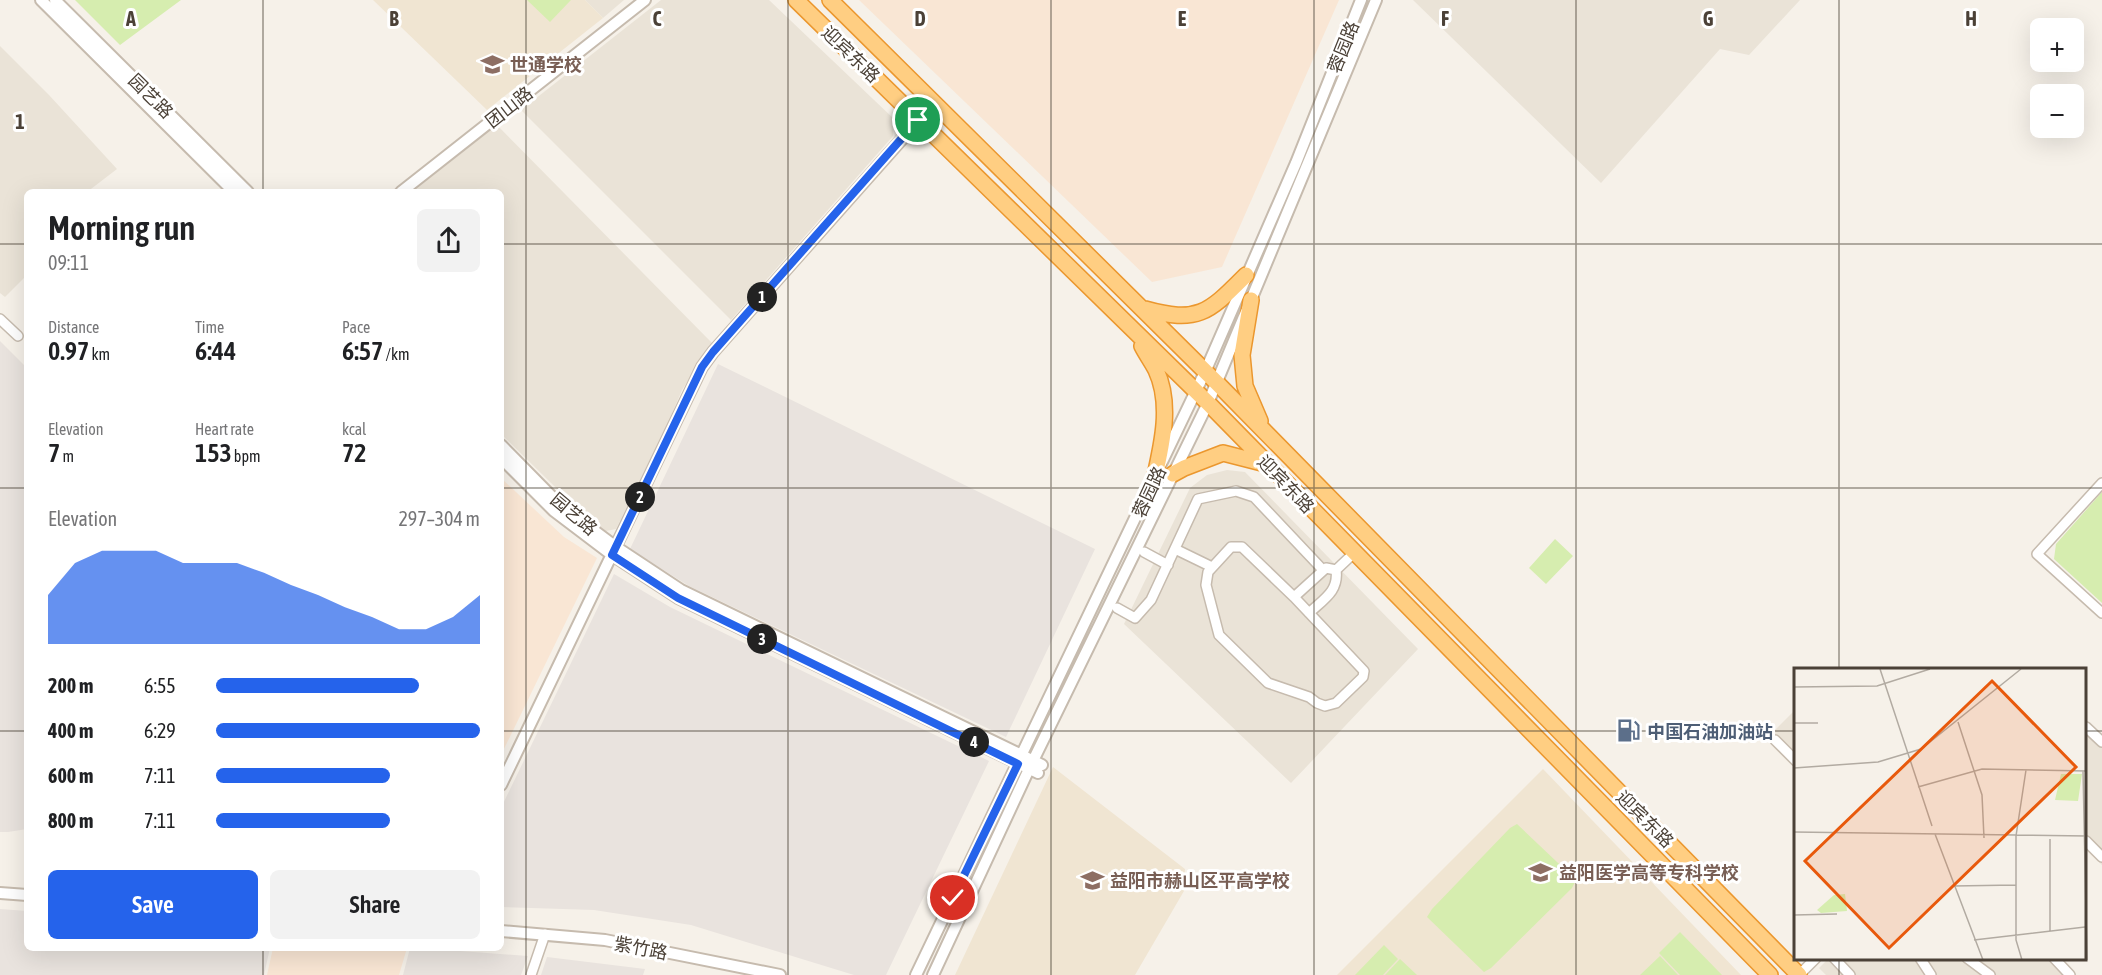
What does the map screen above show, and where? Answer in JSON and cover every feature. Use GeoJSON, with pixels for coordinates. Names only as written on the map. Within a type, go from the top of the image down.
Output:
{"type":"FeatureCollection","features":[{"type":"Feature","properties":{"kind":"highway","name":"迎宾东路"},"geometry":{"type":"LineString","coordinates":[[796,0],[1208,403],[1770,975]]}},
{"type":"Feature","properties":{"kind":"highway","name":"迎宾东路"},"geometry":{"type":"LineString","coordinates":[[830,0],[1217,383],[1799,975]]}},
{"type":"Feature","properties":{"kind":"highway"},"geometry":{"type":"LineString","coordinates":[[1154,480],[1163,438],[1164,401],[1157,372],[1128,326],[1140,307],[1168,316],[1194,316],[1219,302],[1246,275]]}},
{"type":"Feature","properties":{"kind":"highway"},"geometry":{"type":"LineString","coordinates":[[1251,300],[1242,355],[1245,386],[1265,432]]}},
{"type":"Feature","properties":{"kind":"highway"},"geometry":{"type":"LineString","coordinates":[[1173,474],[1223,453],[1267,465]]}},
{"type":"Feature","properties":{"kind":"highway"},"geometry":{"type":"LineString","coordinates":[[1281,478],[1296,463]]}},
{"type":"Feature","properties":{"kind":"highway"},"geometry":{"type":"LineString","coordinates":[[1539,741],[1554,726]]}},
{"type":"Feature","properties":{"kind":"street","name":"园艺路"},"geometry":{"type":"LineString","coordinates":[[41,0],[231,189]]}},
{"type":"Feature","properties":{"kind":"street","name":"园艺路"},"geometry":{"type":"LineString","coordinates":[[55,0],[245,189]]}},
{"type":"Feature","properties":{"kind":"street","name":"团山路"},"geometry":{"type":"LineString","coordinates":[[405,189],[645,0]]}},
{"type":"Feature","properties":{"kind":"street","name":"蓉园路"},"geometry":{"type":"LineString","coordinates":[[916,975],[1205,372],[1296,163],[1361,0]]}},
{"type":"Feature","properties":{"kind":"street","name":"蓉园路"},"geometry":{"type":"LineString","coordinates":[[933,975],[1036,767],[1208,403],[1376,0]]}},
{"type":"Feature","properties":{"kind":"street"},"geometry":{"type":"LineString","coordinates":[[504,779],[702,367],[934,103]]}},
{"type":"Feature","properties":{"kind":"street"},"geometry":{"type":"LineString","coordinates":[[0,319],[18,336]]}},
{"type":"Feature","properties":{"kind":"street","name":"园艺路"},"geometry":{"type":"LineString","coordinates":[[504,448],[560,505],[614,551]]}},
{"type":"Feature","properties":{"kind":"street","name":"园艺路"},"geometry":{"type":"LineString","coordinates":[[504,461],[554,511],[614,551],[681,590],[1036,767]]}},
{"type":"Feature","properties":{"kind":"street"},"geometry":{"type":"LineString","coordinates":[[2102,483],[2037,554],[2102,613]]}},
{"type":"Feature","properties":{"kind":"street"},"geometry":{"type":"LineString","coordinates":[[1117,608],[1135,618],[1151,600],[1198,499],[1236,491],[1254,497],[1323,570]]}},
{"type":"Feature","properties":{"kind":"street"},"geometry":{"type":"LineString","coordinates":[[1242,546],[1310,613],[1364,671],[1363,677],[1336,703],[1325,706],[1309,697],[1268,683],[1219,635],[1206,585],[1208,572],[1212,567],[1231,547],[1242,546]]}},
{"type":"Feature","properties":{"kind":"street"},"geometry":{"type":"LineString","coordinates":[[1175,549],[1212,567]]}},
{"type":"Feature","properties":{"kind":"street"},"geometry":{"type":"LineString","coordinates":[[1144,552],[1168,564]]}},
{"type":"Feature","properties":{"kind":"street"},"geometry":{"type":"LineString","coordinates":[[1336,570],[1354,553]]}},
{"type":"Feature","properties":{"kind":"street"},"geometry":{"type":"LineString","coordinates":[[1294,597],[1326,568],[1336,570]]}},
{"type":"Feature","properties":{"kind":"street"},"geometry":{"type":"LineString","coordinates":[[1310,613],[1334,589],[1337,579],[1336,570]]}},
{"type":"Feature","properties":{"kind":"street"},"geometry":{"type":"LineString","coordinates":[[2087,729],[2102,742]]}},
{"type":"Feature","properties":{"kind":"street"},"geometry":{"type":"LineString","coordinates":[[1775,740],[1794,759]]}},
{"type":"Feature","properties":{"kind":"street"},"geometry":{"type":"LineString","coordinates":[[2087,844],[2102,857]]}},
{"type":"Feature","properties":{"kind":"street"},"geometry":{"type":"LineString","coordinates":[[0,893],[24,895]]}},
{"type":"Feature","properties":{"kind":"street","name":"紫竹路"},"geometry":{"type":"LineString","coordinates":[[504,931],[605,940],[780,975]]}},
{"type":"Feature","properties":{"kind":"street"},"geometry":{"type":"LineString","coordinates":[[531,975],[545,934]]}},
{"type":"Feature","properties":{"kind":"street"},"geometry":{"type":"LineString","coordinates":[[1799,975],[1814,960]]}},
{"type":"Feature","properties":{"kind":"street"},"geometry":{"type":"LineString","coordinates":[[1836,960],[1850,975]]}},
{"type":"Feature","properties":{"kind":"street"},"geometry":{"type":"LineString","coordinates":[[1921,960],[1931,975]]}},
{"type":"Feature","properties":{"kind":"street"},"geometry":{"type":"LineString","coordinates":[[1970,960],[1990,975]]}},
{"type":"Feature","properties":{"kind":"street"},"geometry":{"type":"LineString","coordinates":[[2056,960],[2070,975]]}},
{"type":"Feature","properties":{"kind":"shaded area","name":"世通学校"},"geometry":{"type":"Polygon","coordinates":[[[373,0],[585,0],[603,18],[487,110],[373,0]]]}},
{"type":"Feature","properties":{"kind":"shaded area"},"geometry":{"type":"Polygon","coordinates":[[[585,0],[624,0],[603,18],[585,0]]]}},
{"type":"Feature","properties":{"kind":"shaded area"},"geometry":{"type":"Polygon","coordinates":[[[661,0],[769,0],[894,119],[893,136],[731,320],[521,110],[661,0]]]}},
{"type":"Feature","properties":{"kind":"shaded area"},"geometry":{"type":"Polygon","coordinates":[[[859,0],[1339,0],[1222,267],[1152,282],[859,0]]]}},
{"type":"Feature","properties":{"kind":"shaded area"},"geometry":{"type":"Polygon","coordinates":[[[1413,0],[1800,0],[1749,55],[1720,49],[1601,183],[1413,0]]]}},
{"type":"Feature","properties":{"kind":"shaded area"},"geometry":{"type":"Polygon","coordinates":[[[0,46],[117,169],[91,189],[24,189],[24,278],[5,297],[0,293],[0,46]]]}},
{"type":"Feature","properties":{"kind":"shaded area"},"geometry":{"type":"Polygon","coordinates":[[[497,125],[714,345],[682,390],[616,529],[601,532],[504,437],[504,189],[416,189],[497,125]]]}},
{"type":"Feature","properties":{"kind":"shaded area"},"geometry":{"type":"Polygon","coordinates":[[[0,341],[24,365],[24,829],[0,832],[0,341]]]}},
{"type":"Feature","properties":{"kind":"shaded area"},"geometry":{"type":"Polygon","coordinates":[[[718,364],[1095,549],[1006,737],[689,586],[630,549],[718,364]]]}},
{"type":"Feature","properties":{"kind":"shaded area"},"geometry":{"type":"Polygon","coordinates":[[[1227,470],[1245,472],[1418,649],[1291,783],[1124,624],[1190,488],[1207,475],[1227,470]]]}},
{"type":"Feature","properties":{"kind":"shaded area"},"geometry":{"type":"Polygon","coordinates":[[[504,481],[564,537],[597,558],[504,749],[504,481]]]}},
{"type":"Feature","properties":{"kind":"shaded area"},"geometry":{"type":"Polygon","coordinates":[[[614,574],[670,607],[989,761],[886,975],[854,975],[691,925],[594,910],[504,907],[504,802],[614,574]]]}},
{"type":"Feature","properties":{"kind":"shaded area"},"geometry":{"type":"Polygon","coordinates":[[[1794,711],[1794,755],[1771,734],[1794,711]]]}},
{"type":"Feature","properties":{"kind":"shaded area"},"geometry":{"type":"Polygon","coordinates":[[[2087,721],[2102,737],[2102,865],[2087,851],[2087,721]]]}},
{"type":"Feature","properties":{"kind":"shaded area","name":"益阳市赫山区平高学校"},"geometry":{"type":"Polygon","coordinates":[[[1053,767],[1185,869],[1184,891],[1135,975],[955,975],[1053,767]]]}},
{"type":"Feature","properties":{"kind":"shaded area","name":"益阳医学高等专科学校"},"geometry":{"type":"Polygon","coordinates":[[[1543,769],[1741,975],[1337,975],[1543,769]]]}},
{"type":"Feature","properties":{"kind":"shaded area"},"geometry":{"type":"Polygon","coordinates":[[[0,909],[24,911],[24,951],[269,951],[264,975],[0,975],[0,909]]]}},
{"type":"Feature","properties":{"kind":"shaded area"},"geometry":{"type":"Polygon","coordinates":[[[272,951],[406,951],[399,975],[267,975],[272,951]]]}},
{"type":"Feature","properties":{"kind":"shaded area"},"geometry":{"type":"Polygon","coordinates":[[[409,951],[461,951],[528,956],[521,975],[403,975],[409,951]]]}},
{"type":"Feature","properties":{"kind":"shaded area"},"geometry":{"type":"Polygon","coordinates":[[[547,957],[645,969],[643,975],[541,975],[547,957]]]}},
{"type":"Feature","properties":{"kind":"shaded area"},"geometry":{"type":"Polygon","coordinates":[[[1827,960],[2050,960],[2064,975],[1826,975],[1819,968],[1827,960]]]}},
{"type":"Feature","properties":{"kind":"green space"},"geometry":{"type":"Polygon","coordinates":[[[75,0],[181,0],[120,45],[75,0]]]}},
{"type":"Feature","properties":{"kind":"green space"},"geometry":{"type":"Polygon","coordinates":[[[527,0],[571,0],[550,22],[527,0]]]}},
{"type":"Feature","properties":{"kind":"green space"},"geometry":{"type":"Polygon","coordinates":[[[2102,492],[2102,603],[2054,559],[2056,544],[2102,492]]]}},
{"type":"Feature","properties":{"kind":"green space"},"geometry":{"type":"Polygon","coordinates":[[[1555,539],[1573,556],[1546,584],[1529,568],[1555,539]]]}},
{"type":"Feature","properties":{"kind":"green space"},"geometry":{"type":"Polygon","coordinates":[[[1517,824],[1576,880],[1572,888],[1491,968],[1484,972],[1427,917],[1510,828],[1517,824]]]}},
{"type":"Feature","properties":{"kind":"green space"},"geometry":{"type":"Polygon","coordinates":[[[1680,932],[1722,975],[1680,975],[1659,953],[1680,932]]]}},
{"type":"Feature","properties":{"kind":"green space"},"geometry":{"type":"Polygon","coordinates":[[[1384,945],[1398,959],[1383,975],[1355,975],[1384,945]]]}},
{"type":"Feature","properties":{"kind":"green space"},"geometry":{"type":"Polygon","coordinates":[[[1660,956],[1678,975],[1640,975],[1660,956]]]}},
{"type":"Feature","properties":{"kind":"green space"},"geometry":{"type":"Polygon","coordinates":[[[1400,959],[1417,975],[1385,975],[1400,959]]]}},
{"type":"Feature","properties":{"kind":"place","name":"世通学校"},"geometry":{"type":"Point","coordinates":[492,64]}},
{"type":"Feature","properties":{"kind":"place","name":"中国石油加油站"},"geometry":{"type":"Point","coordinates":[1629,731]}},
{"type":"Feature","properties":{"kind":"place","name":"益阳医学高等专科学校"},"geometry":{"type":"Point","coordinates":[1541,872]}},
{"type":"Feature","properties":{"kind":"place","name":"益阳市赫山区平高学校"},"geometry":{"type":"Point","coordinates":[1092,880]}},
{"type":"Feature","properties":{"kind":"route"},"geometry":{"type":"LineString","coordinates":[[918,120],[702,367],[612,555],[678,598],[1018,764],[953,898]]}}]}
